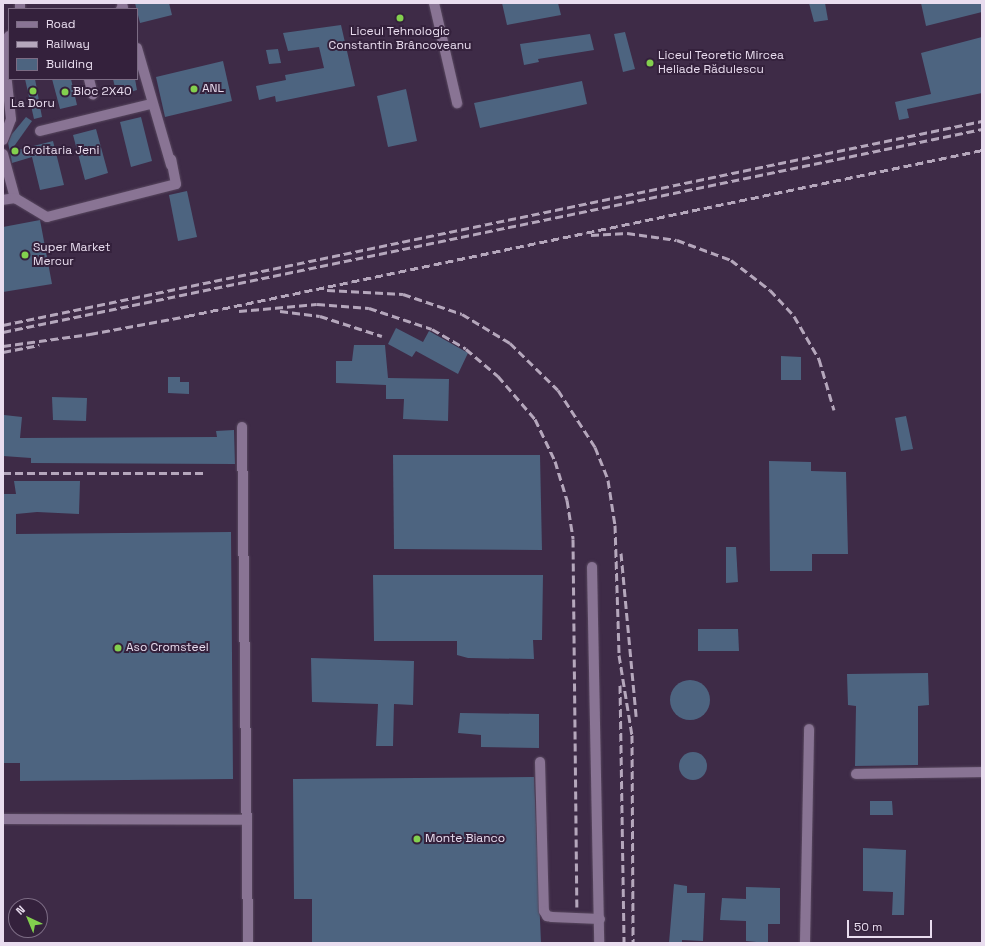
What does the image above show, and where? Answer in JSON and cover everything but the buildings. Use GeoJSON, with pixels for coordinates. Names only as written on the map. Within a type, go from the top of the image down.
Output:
{"type":"FeatureCollection","features":[{"type":"Feature","properties":{"kind":"street"},"geometry":{"type":"LineString","coordinates":[[434,3],[457,103]]}},
{"type":"Feature","properties":{"kind":"street"},"geometry":{"type":"LineString","coordinates":[[3,140],[11,119],[6,107],[3,45],[8,38]]}},
{"type":"Feature","properties":{"kind":"street"},"geometry":{"type":"LineString","coordinates":[[3,154],[5,172],[15,198],[48,217],[176,184],[171,159],[151,104],[138,52]]}},
{"type":"Feature","properties":{"kind":"street"},"geometry":{"type":"LineString","coordinates":[[89,80],[93,94]]}},
{"type":"Feature","properties":{"kind":"street"},"geometry":{"type":"LineString","coordinates":[[40,131],[151,104]]}},
{"type":"Feature","properties":{"kind":"street"},"geometry":{"type":"LineString","coordinates":[[171,159],[172,174]]}},
{"type":"Feature","properties":{"kind":"street"},"geometry":{"type":"LineString","coordinates":[[3,200],[15,198]]}},
{"type":"Feature","properties":{"kind":"street"},"geometry":{"type":"LineString","coordinates":[[242,427],[248,943]]}},
{"type":"Feature","properties":{"kind":"street"},"geometry":{"type":"LineString","coordinates":[[592,567],[600,918],[599,943]]}},
{"type":"Feature","properties":{"kind":"street"},"geometry":{"type":"LineString","coordinates":[[805,943],[809,729]]}},
{"type":"Feature","properties":{"kind":"street"},"geometry":{"type":"LineString","coordinates":[[540,762],[544,911],[547,916],[552,917],[600,918]]}},
{"type":"Feature","properties":{"kind":"street"},"geometry":{"type":"LineString","coordinates":[[856,774],[982,772]]}},
{"type":"Feature","properties":{"kind":"street"},"geometry":{"type":"LineString","coordinates":[[3,819],[247,820]]}},
{"type":"Feature","properties":{"kind":"railway"},"geometry":{"type":"LineString","coordinates":[[3,325],[982,121]]}},
{"type":"Feature","properties":{"kind":"railway"},"geometry":{"type":"LineString","coordinates":[[3,332],[982,129]]}},
{"type":"Feature","properties":{"kind":"railway"},"geometry":{"type":"LineString","coordinates":[[3,346],[90,334],[187,316],[982,150]]}},
{"type":"Feature","properties":{"kind":"railway"},"geometry":{"type":"LineString","coordinates":[[591,235],[627,233],[677,240],[731,260],[770,290],[794,316],[819,359],[834,410]]}},
{"type":"Feature","properties":{"kind":"railway"},"geometry":{"type":"LineString","coordinates":[[327,290],[403,294],[462,314],[510,343],[558,390],[595,447],[608,480],[615,525],[619,655],[632,735],[633,943]]}},
{"type":"Feature","properties":{"kind":"railway"},"geometry":{"type":"LineString","coordinates":[[239,311],[317,304],[369,308],[432,329],[466,349],[498,376],[535,419],[555,461],[567,500],[573,539],[577,909]]}},
{"type":"Feature","properties":{"kind":"railway"},"geometry":{"type":"LineString","coordinates":[[280,311],[320,316],[382,336]]}},
{"type":"Feature","properties":{"kind":"railway"},"geometry":{"type":"LineString","coordinates":[[3,352],[39,345]]}},
{"type":"Feature","properties":{"kind":"railway"},"geometry":{"type":"LineString","coordinates":[[3,473],[207,473]]}},
{"type":"Feature","properties":{"kind":"railway"},"geometry":{"type":"LineString","coordinates":[[621,553],[636,716]]}},
{"type":"Feature","properties":{"kind":"railway"},"geometry":{"type":"LineString","coordinates":[[620,685],[624,943]]}},
{"type":"Feature","properties":{"kind":"place","name":"Liceul Tehnologic Constantin Brâncoveanu"},"geometry":{"type":"Point","coordinates":[400,18]}},
{"type":"Feature","properties":{"kind":"place","name":"Liceul Teoretic Mircea Heliade Rădulescu"},"geometry":{"type":"Point","coordinates":[650,63]}},
{"type":"Feature","properties":{"kind":"place","name":"ANL"},"geometry":{"type":"Point","coordinates":[194,89]}},
{"type":"Feature","properties":{"kind":"place","name":"La Doru"},"geometry":{"type":"Point","coordinates":[33,91]}},
{"type":"Feature","properties":{"kind":"place","name":"Bloc 2X40"},"geometry":{"type":"Point","coordinates":[65,92]}},
{"type":"Feature","properties":{"kind":"place","name":"Croitaria Jeni"},"geometry":{"type":"Point","coordinates":[15,151]}},
{"type":"Feature","properties":{"kind":"place","name":"Super Market Mercur"},"geometry":{"type":"Point","coordinates":[25,255]}},
{"type":"Feature","properties":{"kind":"place","name":"Aso Cromsteel"},"geometry":{"type":"Point","coordinates":[118,648]}},
{"type":"Feature","properties":{"kind":"place","name":"Monte Bianco"},"geometry":{"type":"Point","coordinates":[417,839]}}]}
